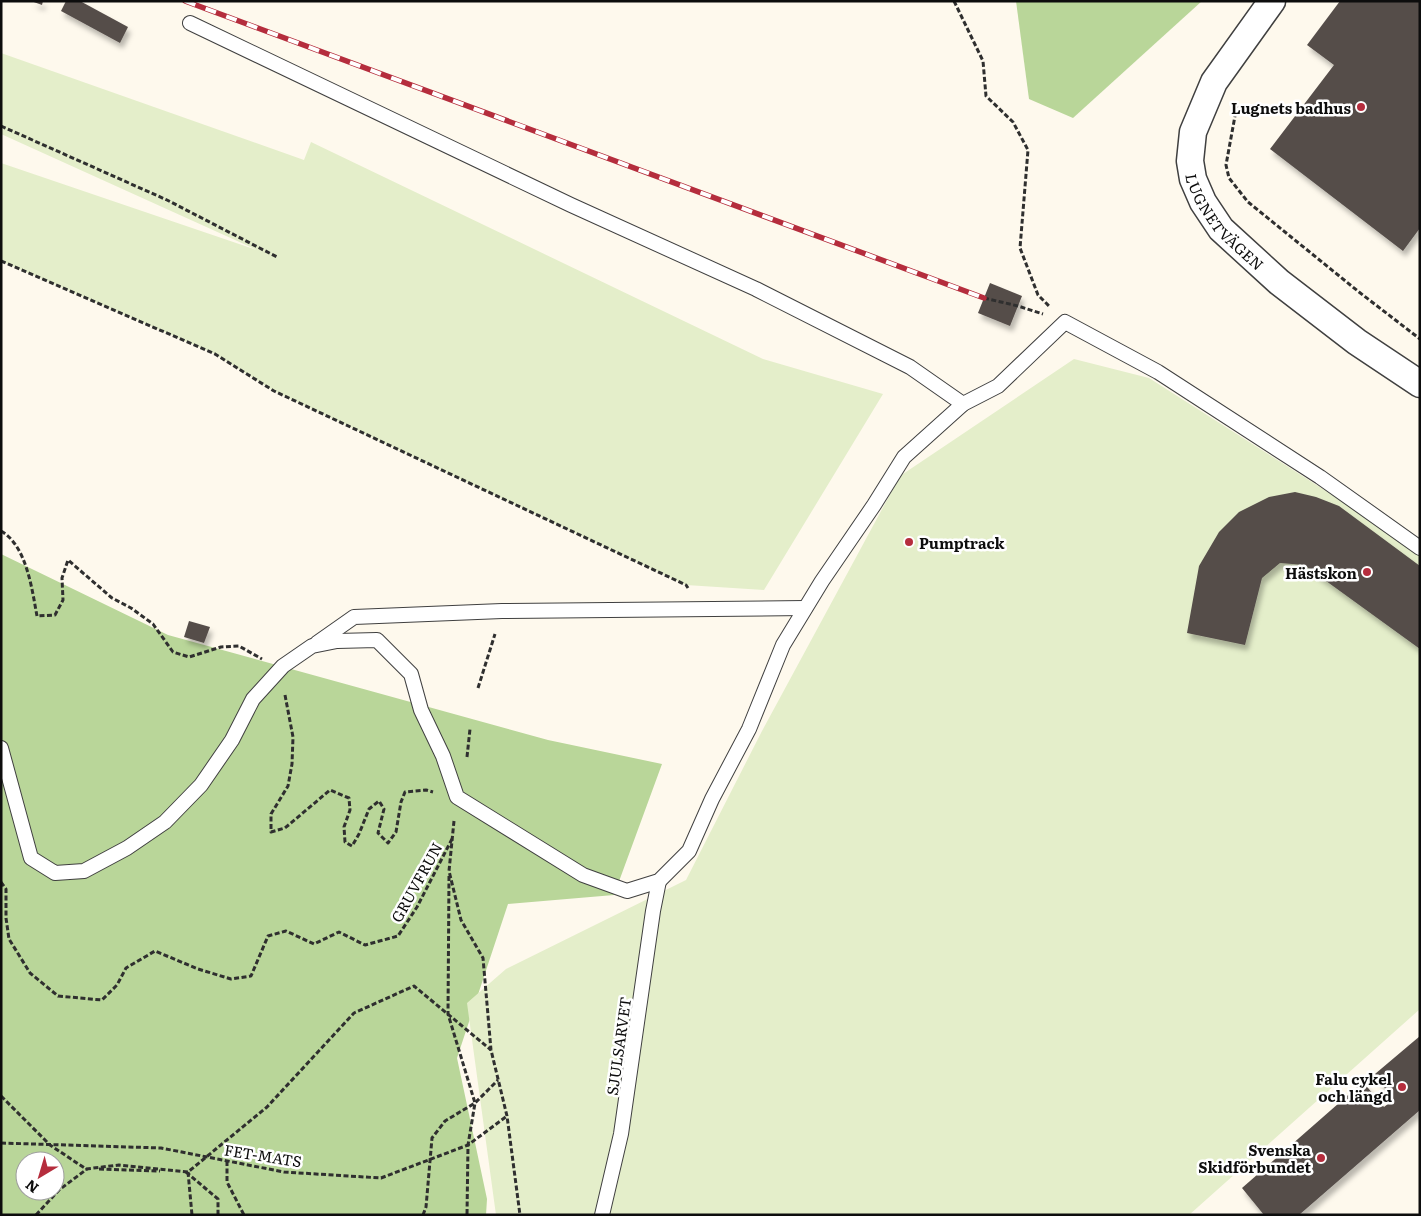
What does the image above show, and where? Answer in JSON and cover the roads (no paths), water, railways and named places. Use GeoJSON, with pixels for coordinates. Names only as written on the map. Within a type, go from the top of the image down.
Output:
{"type":"FeatureCollection","features":[{"type":"Feature","properties":{"kind":"street","name":"LUGNETVÄGEN"},"geometry":{"type":"LineString","coordinates":[[1272,1],[1214,82],[1193,132],[1190,161],[1193,179],[1202,202],[1221,229],[1272,275],[1357,342],[1420,384]]}},
{"type":"Feature","properties":{"kind":"lane"},"geometry":{"type":"LineString","coordinates":[[190,23],[570,205],[756,289],[910,367],[963,404]]}},
{"type":"Feature","properties":{"kind":"lane"},"geometry":{"type":"LineString","coordinates":[[312,646],[337,641],[377,640],[411,674],[421,710],[443,756],[457,797],[583,875],[627,891],[659,881],[689,851],[712,799],[749,729],[783,645],[904,457],[963,404],[998,386],[1065,322],[1158,372],[1320,477],[1420,548]]}},
{"type":"Feature","properties":{"kind":"lane"},"geometry":{"type":"LineString","coordinates":[[1,748],[31,858],[55,873],[84,871],[127,848],[165,822],[201,785],[232,740],[253,699],[283,666],[354,617],[502,611],[806,608]]}},
{"type":"Feature","properties":{"kind":"lane","name":"SJULSARVET"},"geometry":{"type":"LineString","coordinates":[[602,1215],[621,1134],[659,881]]}},
{"type":"Feature","properties":{"kind":"railway"},"geometry":{"type":"LineString","coordinates":[[185,1],[984,298]]}},
{"type":"Feature","properties":{"kind":"place","name":"Lugnets badhus"},"geometry":{"type":"Point","coordinates":[1361,107]}},
{"type":"Feature","properties":{"kind":"place","name":"Pumptrack"},"geometry":{"type":"Point","coordinates":[909,542]}},
{"type":"Feature","properties":{"kind":"place","name":"Hästskon"},"geometry":{"type":"Point","coordinates":[1367,572]}},
{"type":"Feature","properties":{"kind":"place","name":"Falu cykel och längd"},"geometry":{"type":"Point","coordinates":[1402,1087]}},
{"type":"Feature","properties":{"kind":"place","name":"Svenska Skidförbundet"},"geometry":{"type":"Point","coordinates":[1321,1158]}}]}
